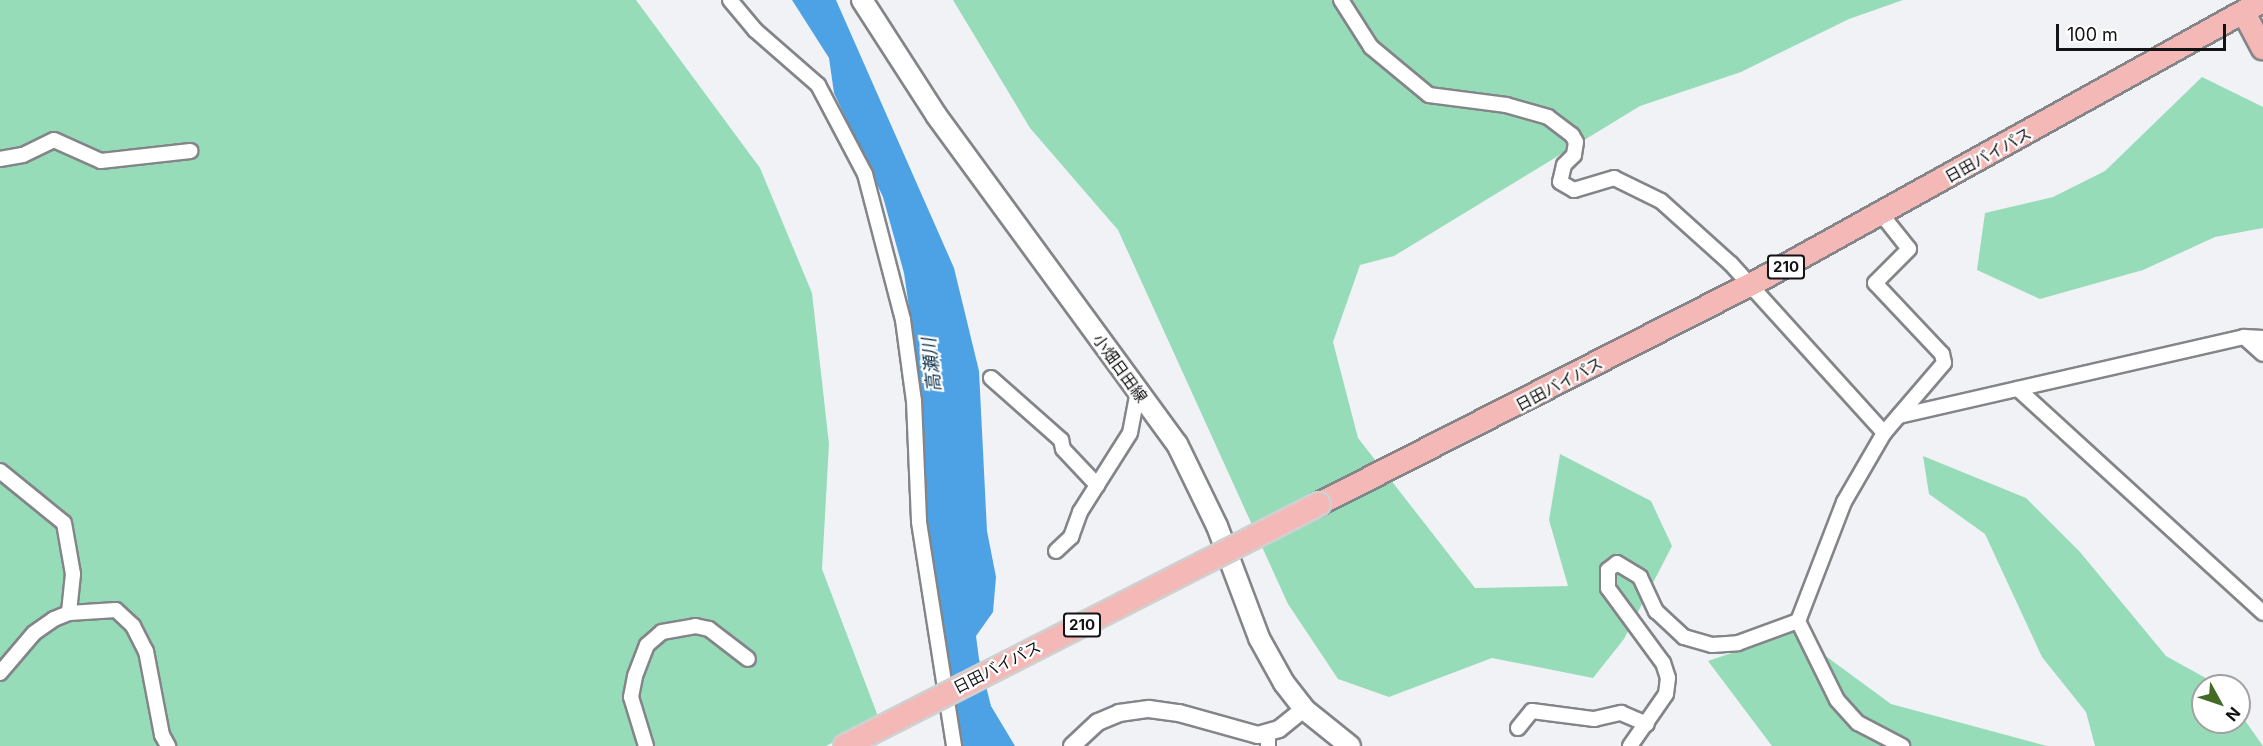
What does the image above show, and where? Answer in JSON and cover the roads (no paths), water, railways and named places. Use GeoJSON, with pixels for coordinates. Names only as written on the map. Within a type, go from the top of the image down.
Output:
{"type":"FeatureCollection","features":[{"type":"Feature","properties":{"kind":"highway","name":"日田バイパス"},"geometry":{"type":"LineString","coordinates":[[845,746],[1748,286],[1882,215],[2263,1]]}},
{"type":"Feature","properties":{"kind":"highway"},"geometry":{"type":"LineString","coordinates":[[2244,13],[2263,48]]}},
{"type":"Feature","properties":{"kind":"main road","name":"小畑日田線"},"geometry":{"type":"LineString","coordinates":[[862,0],[936,115],[1177,444],[1217,526],[1258,638],[1304,709],[1350,746]]}},
{"type":"Feature","properties":{"kind":"street"},"geometry":{"type":"LineString","coordinates":[[730,0],[755,30],[818,85],[866,174],[903,320],[914,401],[919,522],[954,746]]}},
{"type":"Feature","properties":{"kind":"street"},"geometry":{"type":"LineString","coordinates":[[1341,0],[1371,47],[1428,95],[1506,105],[1548,117],[1576,142],[1560,182],[1574,190],[1614,178],[1641,189],[1660,201],[1731,264],[1748,286],[1884,433]]}},
{"type":"Feature","properties":{"kind":"street"},"geometry":{"type":"LineString","coordinates":[[0,159],[23,155],[54,140],[101,161],[189,151]]}},
{"type":"Feature","properties":{"kind":"street"},"geometry":{"type":"LineString","coordinates":[[1882,215],[1909,249],[1875,283],[1942,354],[1944,363],[1884,433],[1844,502],[1798,621],[1837,700],[1858,723],[1902,746]]}},
{"type":"Feature","properties":{"kind":"street"},"geometry":{"type":"LineString","coordinates":[[1899,416],[2244,337],[2263,338]]}},
{"type":"Feature","properties":{"kind":"street"},"geometry":{"type":"LineString","coordinates":[[2244,337],[2263,354]]}},
{"type":"Feature","properties":{"kind":"street"},"geometry":{"type":"LineString","coordinates":[[991,378],[1061,440],[1063,449],[1097,485]]}},
{"type":"Feature","properties":{"kind":"street"},"geometry":{"type":"LineString","coordinates":[[2018,389],[2263,613]]}},
{"type":"Feature","properties":{"kind":"street"},"geometry":{"type":"LineString","coordinates":[[1056,551],[1071,537],[1097,485],[1130,433],[1138,391]]}},
{"type":"Feature","properties":{"kind":"street"},"geometry":{"type":"LineString","coordinates":[[0,471],[54,510],[64,523],[73,574],[69,613]]}},
{"type":"Feature","properties":{"kind":"street"},"geometry":{"type":"LineString","coordinates":[[1630,746],[1666,694],[1668,678],[1663,663],[1608,588],[1608,570],[1617,563],[1640,577],[1656,611],[1684,637],[1712,645],[1738,643],[1798,621]]}},
{"type":"Feature","properties":{"kind":"street"},"geometry":{"type":"LineString","coordinates":[[0,673],[34,633],[69,613],[116,610],[133,626],[146,651],[162,735],[168,746]]}},
{"type":"Feature","properties":{"kind":"street"},"geometry":{"type":"LineString","coordinates":[[646,746],[635,720],[633,687],[646,645],[662,632],[695,626],[709,628],[748,659]]}},
{"type":"Feature","properties":{"kind":"street"},"geometry":{"type":"LineString","coordinates":[[1072,746],[1098,722],[1149,709],[1268,739],[1304,709]]}},
{"type":"Feature","properties":{"kind":"street"},"geometry":{"type":"LineString","coordinates":[[1518,728],[1532,711],[1594,719],[1621,713],[1647,724]]}},
{"type":"Feature","properties":{"kind":"water","name":"高瀬川"},"geometry":{"type":"Polygon","coordinates":[[[792,0],[836,0],[954,268],[979,371],[987,531],[996,577],[993,612],[976,636],[979,659],[991,706],[1015,746],[963,746],[930,565],[916,354],[904,273],[883,197],[834,93],[829,58],[792,0]]]}}]}
